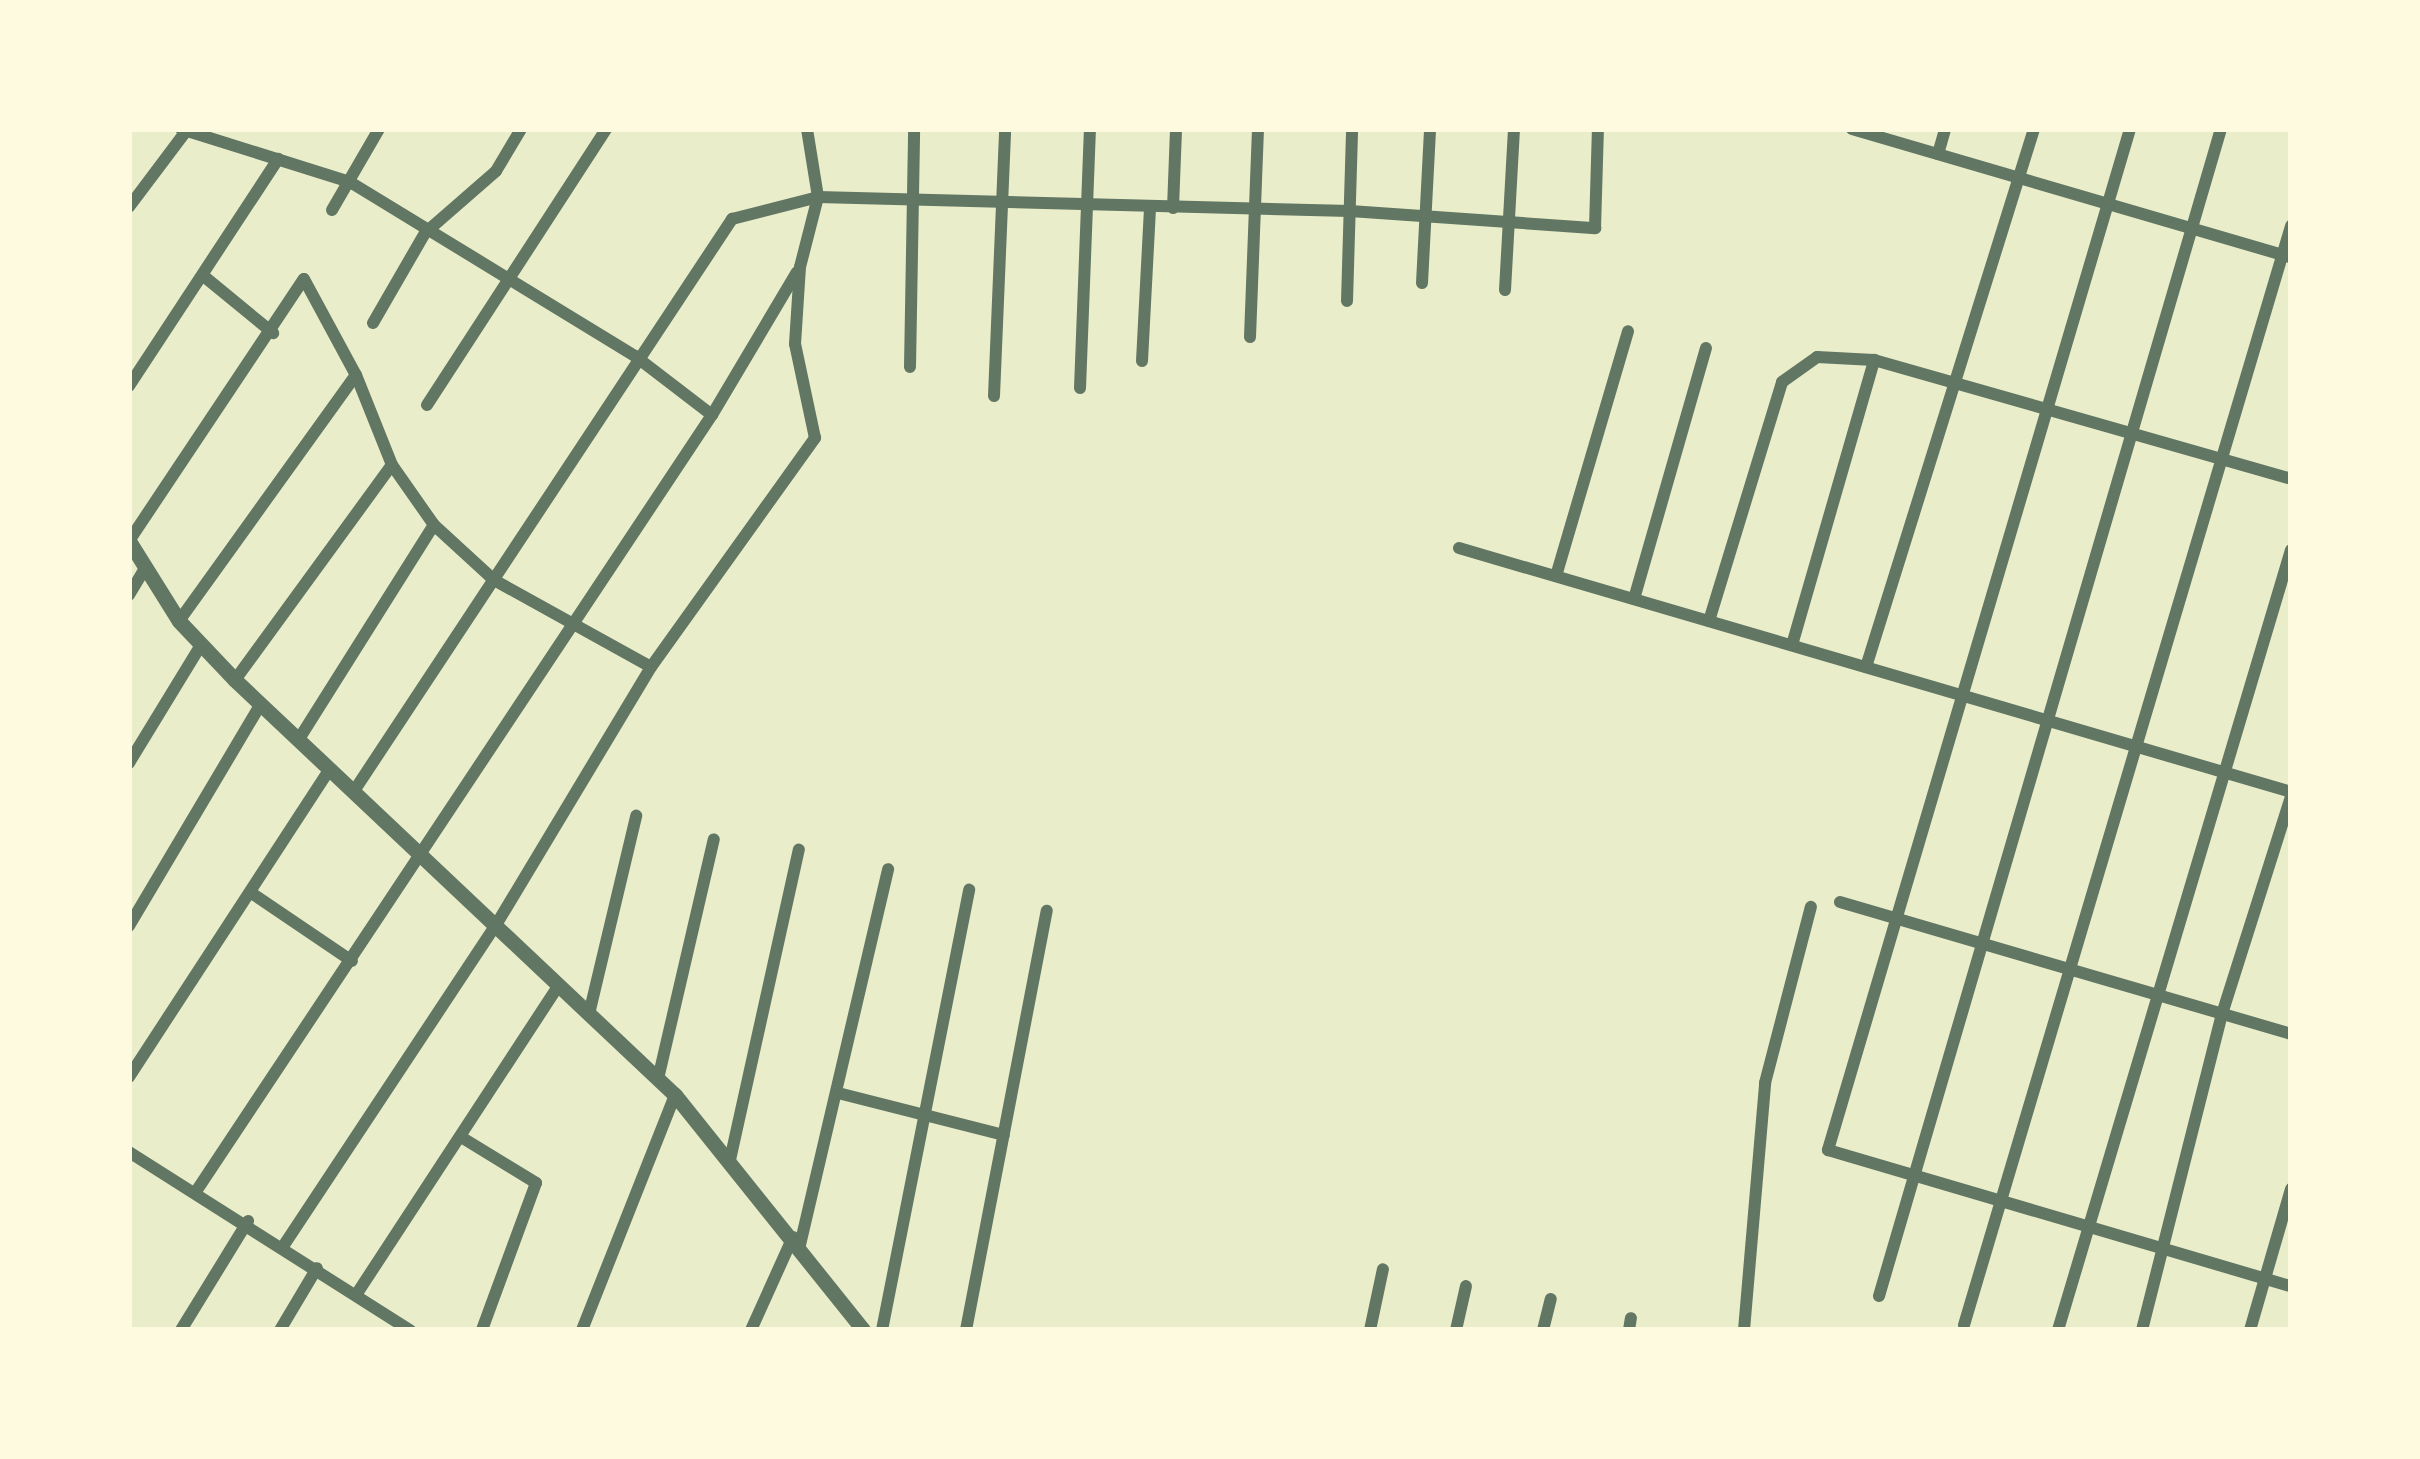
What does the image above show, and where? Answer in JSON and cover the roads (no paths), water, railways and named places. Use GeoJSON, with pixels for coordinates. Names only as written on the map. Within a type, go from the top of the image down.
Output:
{"type":"FeatureCollection","features":[{"type":"Feature","properties":{"kind":"street"},"geometry":{"type":"LineString","coordinates":[[332,210],[380,129]]}},
{"type":"Feature","properties":{"kind":"street"},"geometry":{"type":"LineString","coordinates":[[373,323],[424,233],[496,171],[521,129]]}},
{"type":"Feature","properties":{"kind":"street"},"geometry":{"type":"LineString","coordinates":[[427,405],[606,129]]}},
{"type":"Feature","properties":{"kind":"street"},"geometry":{"type":"LineString","coordinates":[[284,1245],[496,925],[650,667],[815,439],[795,344],[800,266],[818,197],[807,129]]}},
{"type":"Feature","properties":{"kind":"street"},"geometry":{"type":"LineString","coordinates":[[910,367],[909,200],[914,129]]}},
{"type":"Feature","properties":{"kind":"street"},"geometry":{"type":"LineString","coordinates":[[994,396],[1005,129]]}},
{"type":"Feature","properties":{"kind":"street"},"geometry":{"type":"LineString","coordinates":[[1080,388],[1090,129]]}},
{"type":"Feature","properties":{"kind":"street"},"geometry":{"type":"LineString","coordinates":[[1172,208],[1176,129]]}},
{"type":"Feature","properties":{"kind":"street"},"geometry":{"type":"LineString","coordinates":[[1250,337],[1258,129]]}},
{"type":"Feature","properties":{"kind":"street"},"geometry":{"type":"LineString","coordinates":[[1347,301],[1352,129]]}},
{"type":"Feature","properties":{"kind":"street"},"geometry":{"type":"LineString","coordinates":[[1422,284],[1430,129]]}},
{"type":"Feature","properties":{"kind":"street"},"geometry":{"type":"LineString","coordinates":[[1505,290],[1514,129]]}},
{"type":"Feature","properties":{"kind":"street"},"geometry":{"type":"LineString","coordinates":[[354,791],[635,356],[732,219],[818,197],[1350,211],[1595,228],[1598,129]]}},
{"type":"Feature","properties":{"kind":"street"},"geometry":{"type":"LineString","coordinates":[[1852,129],[2287,256]]}},
{"type":"Feature","properties":{"kind":"street"},"geometry":{"type":"LineString","coordinates":[[1938,154],[1946,129]]}},
{"type":"Feature","properties":{"kind":"street"},"geometry":{"type":"LineString","coordinates":[[1867,668],[2034,129]]}},
{"type":"Feature","properties":{"kind":"street"},"geometry":{"type":"LineString","coordinates":[[2130,129],[1964,696],[1891,917],[1828,1150],[2291,1286]]}},
{"type":"Feature","properties":{"kind":"street"},"geometry":{"type":"LineString","coordinates":[[1879,1296],[2221,129]]}},
{"type":"Feature","properties":{"kind":"street"},"geometry":{"type":"LineString","coordinates":[[129,207],[184,130],[350,182],[424,233],[635,356],[712,415]]}},
{"type":"Feature","properties":{"kind":"street"},"geometry":{"type":"LineString","coordinates":[[129,386],[206,278],[278,159]]}},
{"type":"Feature","properties":{"kind":"street"},"geometry":{"type":"LineString","coordinates":[[1142,361],[1150,207]]}},
{"type":"Feature","properties":{"kind":"street"},"geometry":{"type":"LineString","coordinates":[[1964,1325],[2134,746],[2287,256],[2291,226]]}},
{"type":"Feature","properties":{"kind":"street"},"geometry":{"type":"LineString","coordinates":[[197,1190],[712,415],[800,266]]}},
{"type":"Feature","properties":{"kind":"street"},"geometry":{"type":"LineString","coordinates":[[206,278],[273,333]]}},
{"type":"Feature","properties":{"kind":"street"},"geometry":{"type":"LineString","coordinates":[[650,667],[494,580],[434,525],[392,465],[356,375],[304,279],[273,333],[129,541],[179,621],[235,680],[675,1095],[797,1240],[863,1330]]}},
{"type":"Feature","properties":{"kind":"street"},"geometry":{"type":"LineString","coordinates":[[1556,576],[1628,332]]}},
{"type":"Feature","properties":{"kind":"street"},"geometry":{"type":"LineString","coordinates":[[1634,599],[1706,348]]}},
{"type":"Feature","properties":{"kind":"street"},"geometry":{"type":"LineString","coordinates":[[1709,621],[1782,382],[1817,357],[1874,360],[2291,479]]}},
{"type":"Feature","properties":{"kind":"street"},"geometry":{"type":"LineString","coordinates":[[1792,645],[1874,360]]}},
{"type":"Feature","properties":{"kind":"street"},"geometry":{"type":"LineString","coordinates":[[179,621],[356,375]]}},
{"type":"Feature","properties":{"kind":"street"},"geometry":{"type":"LineString","coordinates":[[235,680],[392,465]]}},
{"type":"Feature","properties":{"kind":"street"},"geometry":{"type":"LineString","coordinates":[[298,739],[434,525]]}},
{"type":"Feature","properties":{"kind":"street"},"geometry":{"type":"LineString","coordinates":[[1459,548],[2291,794],[2222,1014],[2142,1330]]}},
{"type":"Feature","properties":{"kind":"street"},"geometry":{"type":"LineString","coordinates":[[2058,1330],[2291,550]]}},
{"type":"Feature","properties":{"kind":"street"},"geometry":{"type":"LineString","coordinates":[[129,595],[145,568]]}},
{"type":"Feature","properties":{"kind":"street"},"geometry":{"type":"LineString","coordinates":[[129,764],[202,644]]}},
{"type":"Feature","properties":{"kind":"street"},"geometry":{"type":"LineString","coordinates":[[129,926],[261,704]]}},
{"type":"Feature","properties":{"kind":"street"},"geometry":{"type":"LineString","coordinates":[[129,1077],[330,769]]}},
{"type":"Feature","properties":{"kind":"street"},"geometry":{"type":"LineString","coordinates":[[589,1015],[636,816]]}},
{"type":"Feature","properties":{"kind":"street"},"geometry":{"type":"LineString","coordinates":[[658,1079],[714,839]]}},
{"type":"Feature","properties":{"kind":"street"},"geometry":{"type":"LineString","coordinates":[[730,1160],[799,850]]}},
{"type":"Feature","properties":{"kind":"street"},"geometry":{"type":"LineString","coordinates":[[752,1330],[797,1240],[838,1094],[888,869]]}},
{"type":"Feature","properties":{"kind":"street"},"geometry":{"type":"LineString","coordinates":[[882,1330],[969,889]]}},
{"type":"Feature","properties":{"kind":"street"},"geometry":{"type":"LineString","coordinates":[[250,892],[352,961]]}},
{"type":"Feature","properties":{"kind":"street"},"geometry":{"type":"LineString","coordinates":[[1840,902],[2291,1034]]}},
{"type":"Feature","properties":{"kind":"street"},"geometry":{"type":"LineString","coordinates":[[1744,1330],[1765,1083],[1811,907]]}},
{"type":"Feature","properties":{"kind":"street"},"geometry":{"type":"LineString","coordinates":[[966,1330],[1047,911]]}},
{"type":"Feature","properties":{"kind":"street"},"geometry":{"type":"LineString","coordinates":[[356,1294],[558,986]]}},
{"type":"Feature","properties":{"kind":"street"},"geometry":{"type":"LineString","coordinates":[[838,1094],[1004,1135]]}},
{"type":"Feature","properties":{"kind":"street"},"geometry":{"type":"LineString","coordinates":[[582,1330],[675,1095]]}},
{"type":"Feature","properties":{"kind":"street"},"geometry":{"type":"LineString","coordinates":[[460,1137],[536,1183],[482,1330]]}},
{"type":"Feature","properties":{"kind":"street"},"geometry":{"type":"LineString","coordinates":[[130,1155],[248,1221],[410,1330]]}},
{"type":"Feature","properties":{"kind":"street"},"geometry":{"type":"LineString","coordinates":[[2250,1330],[2291,1189]]}},
{"type":"Feature","properties":{"kind":"street"},"geometry":{"type":"LineString","coordinates":[[181,1330],[248,1221]]}},
{"type":"Feature","properties":{"kind":"street"},"geometry":{"type":"LineString","coordinates":[[280,1330],[317,1268]]}},
{"type":"Feature","properties":{"kind":"street"},"geometry":{"type":"LineString","coordinates":[[1370,1330],[1383,1269]]}},
{"type":"Feature","properties":{"kind":"street"},"geometry":{"type":"LineString","coordinates":[[1456,1330],[1466,1286]]}},
{"type":"Feature","properties":{"kind":"street"},"geometry":{"type":"LineString","coordinates":[[1544,1330],[1551,1299]]}},
{"type":"Feature","properties":{"kind":"street"},"geometry":{"type":"LineString","coordinates":[[377,1330],[386,1315]]}}]}
